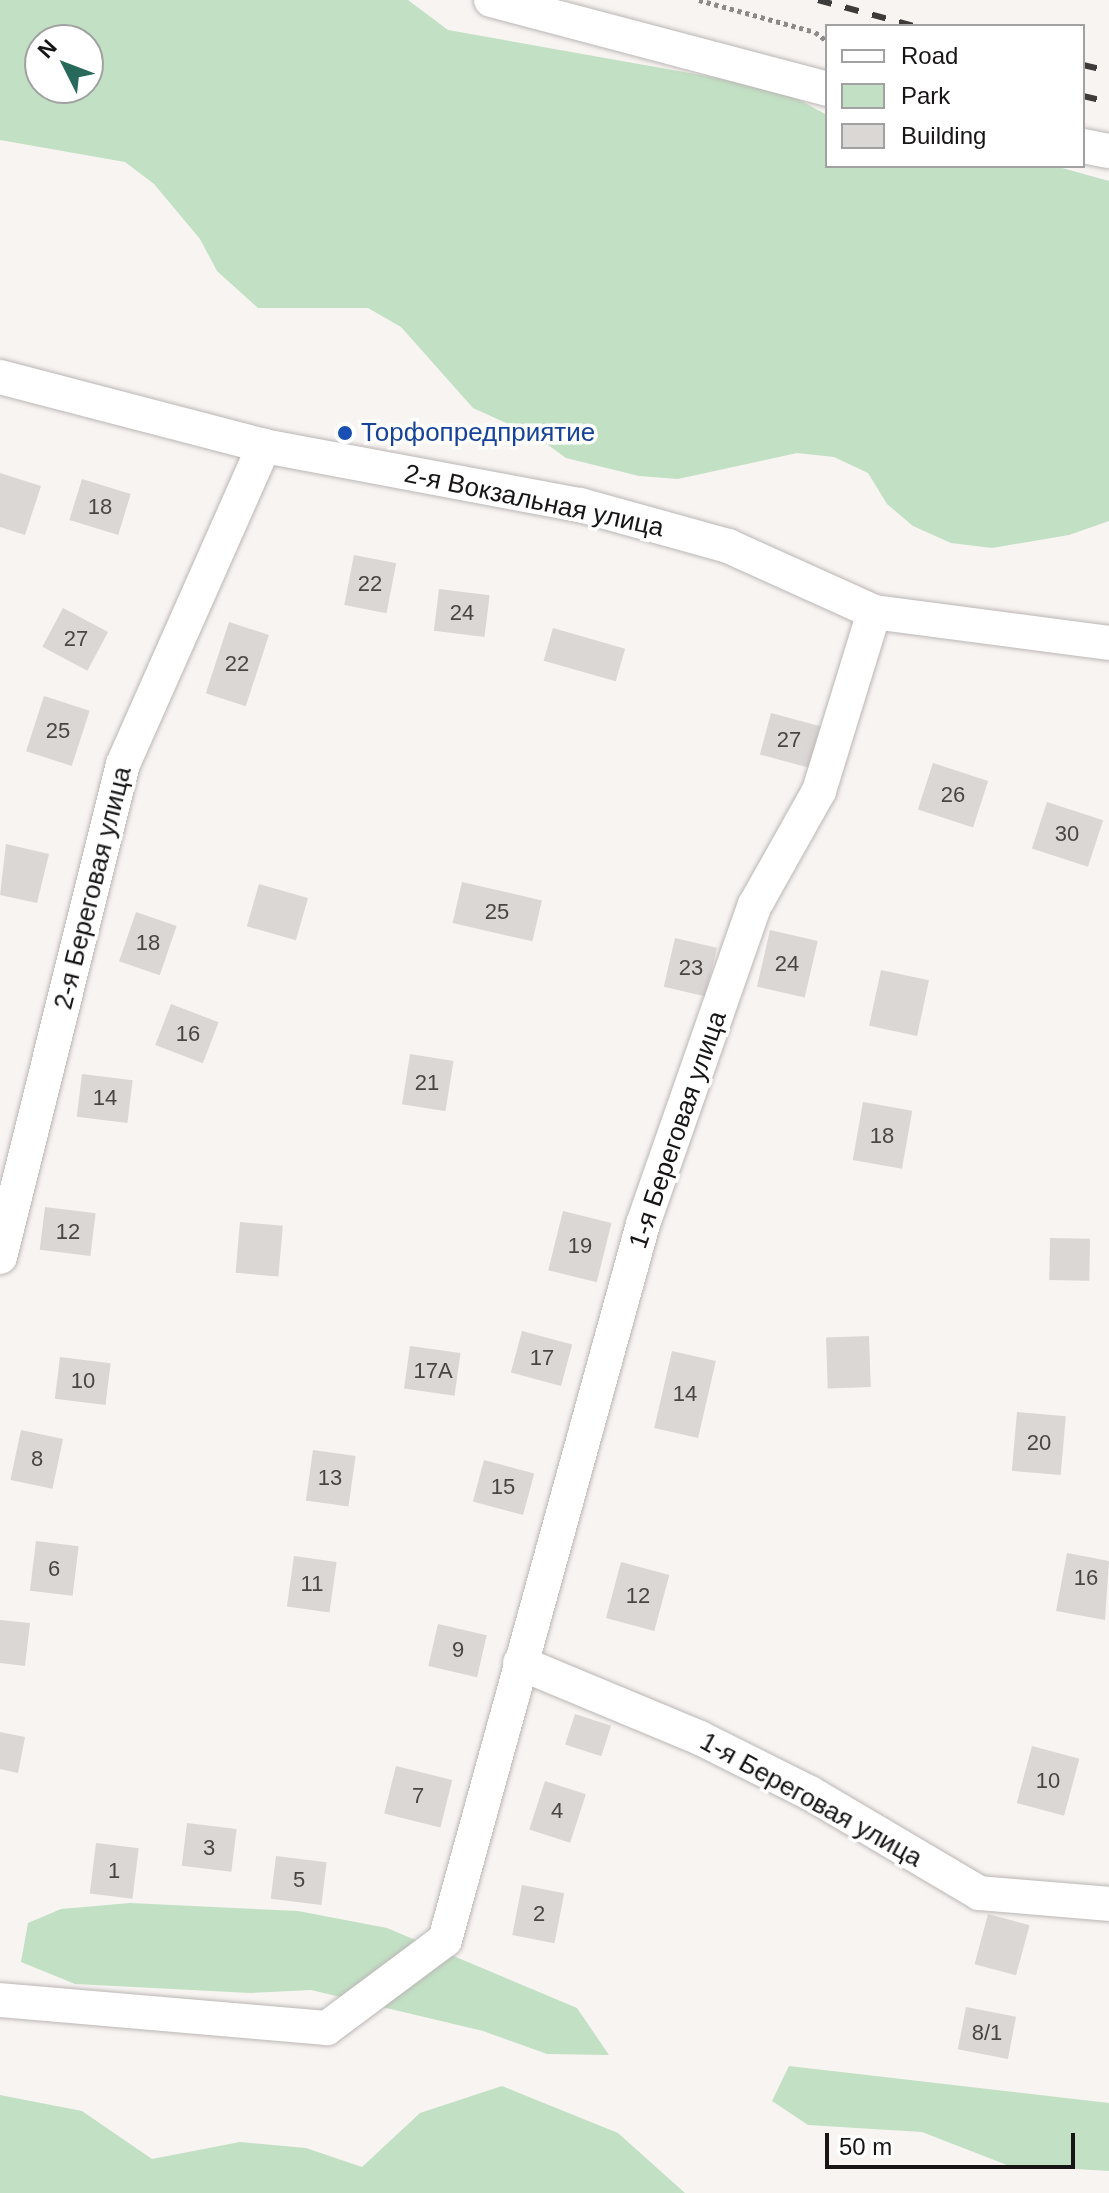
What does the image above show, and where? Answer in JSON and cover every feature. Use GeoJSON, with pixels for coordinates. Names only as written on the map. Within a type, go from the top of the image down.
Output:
{"type":"FeatureCollection","features":[{"type":"Feature","properties":{"kind":"street"},"geometry":{"type":"LineString","coordinates":[[491,0],[825,88]]}},
{"type":"Feature","properties":{"kind":"street"},"geometry":{"type":"LineString","coordinates":[[1085,146],[1109,151]]}},
{"type":"Feature","properties":{"kind":"street","name":"2-я Вокзальная улица"},"geometry":{"type":"LineString","coordinates":[[0,377],[264,446],[595,509],[728,546],[874,612],[1109,643]]}},
{"type":"Feature","properties":{"kind":"street","name":"2-я Береговая улица"},"geometry":{"type":"LineString","coordinates":[[0,1257],[123,764],[264,446]]}},
{"type":"Feature","properties":{"kind":"street","name":"1-я Береговая улица"},"geometry":{"type":"LineString","coordinates":[[0,2000],[327,2028],[445,1940],[643,1224],[755,905],[819,791],[874,612]]}},
{"type":"Feature","properties":{"kind":"street","name":"1-я Береговая улица"},"geometry":{"type":"LineString","coordinates":[[520,1663],[700,1738],[782,1779],[979,1893],[1109,1904]]}},
{"type":"Feature","properties":{"kind":"path"},"geometry":{"type":"LineString","coordinates":[[699,0],[815,32],[825,40]]}},
{"type":"Feature","properties":{"kind":"green space"},"geometry":{"type":"Polygon","coordinates":[[[0,0],[408,0],[448,30],[779,89],[825,114],[825,168],[1062,168],[1109,181],[1109,521],[1069,535],[992,548],[951,543],[913,526],[887,504],[868,473],[834,457],[797,453],[678,479],[639,476],[566,458],[537,437],[473,408],[401,327],[368,308],[258,308],[217,271],[200,239],[154,184],[125,162],[0,140],[0,0]]]}},
{"type":"Feature","properties":{"kind":"green space"},"geometry":{"type":"Polygon","coordinates":[[[130,1903],[298,1911],[387,1928],[577,2008],[609,2055],[547,2054],[483,2031],[311,1990],[250,1993],[75,1984],[21,1962],[28,1923],[61,1909],[130,1903]]]}},
{"type":"Feature","properties":{"kind":"green space"},"geometry":{"type":"Polygon","coordinates":[[[789,2066],[1109,2103],[1109,2171],[1007,2165],[922,2132],[808,2125],[772,2101],[789,2066]]]}},
{"type":"Feature","properties":{"kind":"green space"},"geometry":{"type":"Polygon","coordinates":[[[502,2086],[618,2133],[685,2193],[0,2193],[0,2095],[82,2111],[152,2159],[240,2142],[306,2148],[362,2167],[420,2113],[502,2086]]]}},
{"type":"Feature","properties":{"kind":"building"},"geometry":{"type":"Polygon","coordinates":[[[0,473],[41,486],[25,535],[0,527],[0,473]]]}},
{"type":"Feature","properties":{"kind":"building"},"geometry":{"type":"Polygon","coordinates":[[[82,479],[131,494],[118,535],[69,520],[82,479]]]}},
{"type":"Feature","properties":{"kind":"building"},"geometry":{"type":"Polygon","coordinates":[[[354,555],[396,563],[386,613],[344,605],[354,555]]]}},
{"type":"Feature","properties":{"kind":"building"},"geometry":{"type":"Polygon","coordinates":[[[439,589],[490,595],[485,637],[434,631],[439,589]]]}},
{"type":"Feature","properties":{"kind":"building"},"geometry":{"type":"Polygon","coordinates":[[[63,608],[108,632],[87,671],[42,647],[63,608]]]}},
{"type":"Feature","properties":{"kind":"building"},"geometry":{"type":"Polygon","coordinates":[[[229,622],[269,635],[246,706],[206,693],[229,622]]]}},
{"type":"Feature","properties":{"kind":"building"},"geometry":{"type":"Polygon","coordinates":[[[553,628],[625,649],[616,681],[544,661],[553,628]]]}},
{"type":"Feature","properties":{"kind":"building"},"geometry":{"type":"Polygon","coordinates":[[[44,696],[90,711],[72,766],[26,751],[44,696]]]}},
{"type":"Feature","properties":{"kind":"building"},"geometry":{"type":"Polygon","coordinates":[[[771,713],[820,726],[809,768],[760,755],[771,713]]]}},
{"type":"Feature","properties":{"kind":"building"},"geometry":{"type":"Polygon","coordinates":[[[933,763],[988,781],[973,828],[918,810],[933,763]]]}},
{"type":"Feature","properties":{"kind":"building"},"geometry":{"type":"Polygon","coordinates":[[[1047,802],[1103,820],[1088,867],[1032,849],[1047,802]]]}},
{"type":"Feature","properties":{"kind":"building"},"geometry":{"type":"Polygon","coordinates":[[[6,844],[49,854],[37,903],[0,895],[6,844]]]}},
{"type":"Feature","properties":{"kind":"building"},"geometry":{"type":"Polygon","coordinates":[[[462,882],[542,900],[532,941],[453,923],[462,882]]]}},
{"type":"Feature","properties":{"kind":"building"},"geometry":{"type":"Polygon","coordinates":[[[259,884],[308,898],[296,940],[247,926],[259,884]]]}},
{"type":"Feature","properties":{"kind":"building"},"geometry":{"type":"Polygon","coordinates":[[[136,912],[177,926],[160,975],[119,961],[136,912]]]}},
{"type":"Feature","properties":{"kind":"building"},"geometry":{"type":"Polygon","coordinates":[[[770,930],[818,941],[805,998],[757,987],[770,930]]]}},
{"type":"Feature","properties":{"kind":"building"},"geometry":{"type":"Polygon","coordinates":[[[675,938],[717,948],[706,996],[664,987],[675,938]]]}},
{"type":"Feature","properties":{"kind":"building"},"geometry":{"type":"Polygon","coordinates":[[[881,970],[929,980],[917,1036],[869,1026],[881,970]]]}},
{"type":"Feature","properties":{"kind":"building"},"geometry":{"type":"Polygon","coordinates":[[[171,1004],[219,1022],[203,1063],[155,1045],[171,1004]]]}},
{"type":"Feature","properties":{"kind":"building"},"geometry":{"type":"Polygon","coordinates":[[[410,1054],[453,1061],[445,1111],[402,1104],[410,1054]]]}},
{"type":"Feature","properties":{"kind":"building"},"geometry":{"type":"Polygon","coordinates":[[[82,1074],[133,1080],[127,1123],[77,1117],[82,1074]]]}},
{"type":"Feature","properties":{"kind":"building"},"geometry":{"type":"Polygon","coordinates":[[[863,1102],[912,1111],[902,1169],[853,1160],[863,1102]]]}},
{"type":"Feature","properties":{"kind":"building"},"geometry":{"type":"Polygon","coordinates":[[[45,1207],[96,1213],[90,1256],[40,1250],[45,1207]]]}},
{"type":"Feature","properties":{"kind":"building"},"geometry":{"type":"Polygon","coordinates":[[[563,1211],[612,1223],[597,1282],[548,1270],[563,1211]]]}},
{"type":"Feature","properties":{"kind":"building"},"geometry":{"type":"Polygon","coordinates":[[[240,1222],[283,1226],[278,1277],[236,1273],[240,1222]]]}},
{"type":"Feature","properties":{"kind":"building"},"geometry":{"type":"Polygon","coordinates":[[[1050,1238],[1090,1239],[1089,1281],[1049,1280],[1050,1238]]]}},
{"type":"Feature","properties":{"kind":"building"},"geometry":{"type":"Polygon","coordinates":[[[522,1331],[572,1344],[561,1386],[511,1373],[522,1331]]]}},
{"type":"Feature","properties":{"kind":"building"},"geometry":{"type":"Polygon","coordinates":[[[869,1336],[871,1387],[828,1388],[826,1338],[869,1336]]]}},
{"type":"Feature","properties":{"kind":"building"},"geometry":{"type":"Polygon","coordinates":[[[410,1346],[461,1353],[455,1396],[404,1389],[410,1346]]]}},
{"type":"Feature","properties":{"kind":"building"},"geometry":{"type":"Polygon","coordinates":[[[672,1351],[716,1361],[698,1438],[654,1428],[672,1351]]]}},
{"type":"Feature","properties":{"kind":"building"},"geometry":{"type":"Polygon","coordinates":[[[60,1357],[111,1363],[106,1405],[55,1399],[60,1357]]]}},
{"type":"Feature","properties":{"kind":"building"},"geometry":{"type":"Polygon","coordinates":[[[1017,1412],[1066,1416],[1061,1475],[1012,1471],[1017,1412]]]}},
{"type":"Feature","properties":{"kind":"building"},"geometry":{"type":"Polygon","coordinates":[[[21,1430],[63,1439],[52,1489],[10,1480],[21,1430]]]}},
{"type":"Feature","properties":{"kind":"building"},"geometry":{"type":"Polygon","coordinates":[[[313,1450],[356,1456],[348,1506],[306,1501],[313,1450]]]}},
{"type":"Feature","properties":{"kind":"building"},"geometry":{"type":"Polygon","coordinates":[[[484,1460],[534,1473],[523,1515],[473,1502],[484,1460]]]}},
{"type":"Feature","properties":{"kind":"building"},"geometry":{"type":"Polygon","coordinates":[[[36,1541],[79,1546],[73,1596],[30,1591],[36,1541]]]}},
{"type":"Feature","properties":{"kind":"building"},"geometry":{"type":"Polygon","coordinates":[[[1067,1553],[1109,1561],[1105,1620],[1056,1611],[1067,1553]]]}},
{"type":"Feature","properties":{"kind":"building"},"geometry":{"type":"Polygon","coordinates":[[[294,1556],[337,1562],[329,1612],[287,1607],[294,1556]]]}},
{"type":"Feature","properties":{"kind":"building"},"geometry":{"type":"Polygon","coordinates":[[[621,1562],[669,1575],[654,1631],[606,1618],[621,1562]]]}},
{"type":"Feature","properties":{"kind":"building"},"geometry":{"type":"Polygon","coordinates":[[[0,1620],[30,1623],[25,1666],[0,1663],[0,1620]]]}},
{"type":"Feature","properties":{"kind":"building"},"geometry":{"type":"Polygon","coordinates":[[[438,1624],[487,1635],[477,1677],[428,1666],[438,1624]]]}},
{"type":"Feature","properties":{"kind":"building"},"geometry":{"type":"Polygon","coordinates":[[[575,1714],[611,1726],[601,1756],[565,1744],[575,1714]]]}},
{"type":"Feature","properties":{"kind":"building"},"geometry":{"type":"Polygon","coordinates":[[[0,1732],[25,1737],[18,1773],[0,1769],[0,1732]]]}},
{"type":"Feature","properties":{"kind":"building"},"geometry":{"type":"Polygon","coordinates":[[[1032,1746],[1079,1759],[1064,1816],[1017,1803],[1032,1746]]]}},
{"type":"Feature","properties":{"kind":"building"},"geometry":{"type":"Polygon","coordinates":[[[396,1766],[452,1780],[440,1828],[384,1814],[396,1766]]]}},
{"type":"Feature","properties":{"kind":"building"},"geometry":{"type":"Polygon","coordinates":[[[545,1781],[586,1794],[570,1843],[529,1830],[545,1781]]]}},
{"type":"Feature","properties":{"kind":"building"},"geometry":{"type":"Polygon","coordinates":[[[187,1823],[237,1829],[231,1872],[182,1866],[187,1823]]]}},
{"type":"Feature","properties":{"kind":"building"},"geometry":{"type":"Polygon","coordinates":[[[96,1843],[139,1848],[132,1899],[90,1894],[96,1843]]]}},
{"type":"Feature","properties":{"kind":"building"},"geometry":{"type":"Polygon","coordinates":[[[276,1856],[327,1862],[321,1905],[271,1899],[276,1856]]]}},
{"type":"Feature","properties":{"kind":"building"},"geometry":{"type":"Polygon","coordinates":[[[522,1885],[564,1893],[554,1943],[512,1935],[522,1885]]]}},
{"type":"Feature","properties":{"kind":"building"},"geometry":{"type":"Polygon","coordinates":[[[988,1914],[1030,1925],[1016,1975],[975,1964],[988,1914]]]}},
{"type":"Feature","properties":{"kind":"building"},"geometry":{"type":"Polygon","coordinates":[[[966,2007],[1016,2017],[1008,2059],[958,2049],[966,2007]]]}},
{"type":"Feature","properties":{"kind":"railway"},"geometry":{"type":"LineString","coordinates":[[818,0],[907,24]]}},
{"type":"Feature","properties":{"kind":"railway"},"geometry":{"type":"LineString","coordinates":[[1085,65],[1109,71]]}},
{"type":"Feature","properties":{"kind":"railway"},"geometry":{"type":"LineString","coordinates":[[1085,96],[1109,102]]}},
{"type":"Feature","properties":{"kind":"place","name":"Торфопредприятие"},"geometry":{"type":"Point","coordinates":[345,433]}}]}
